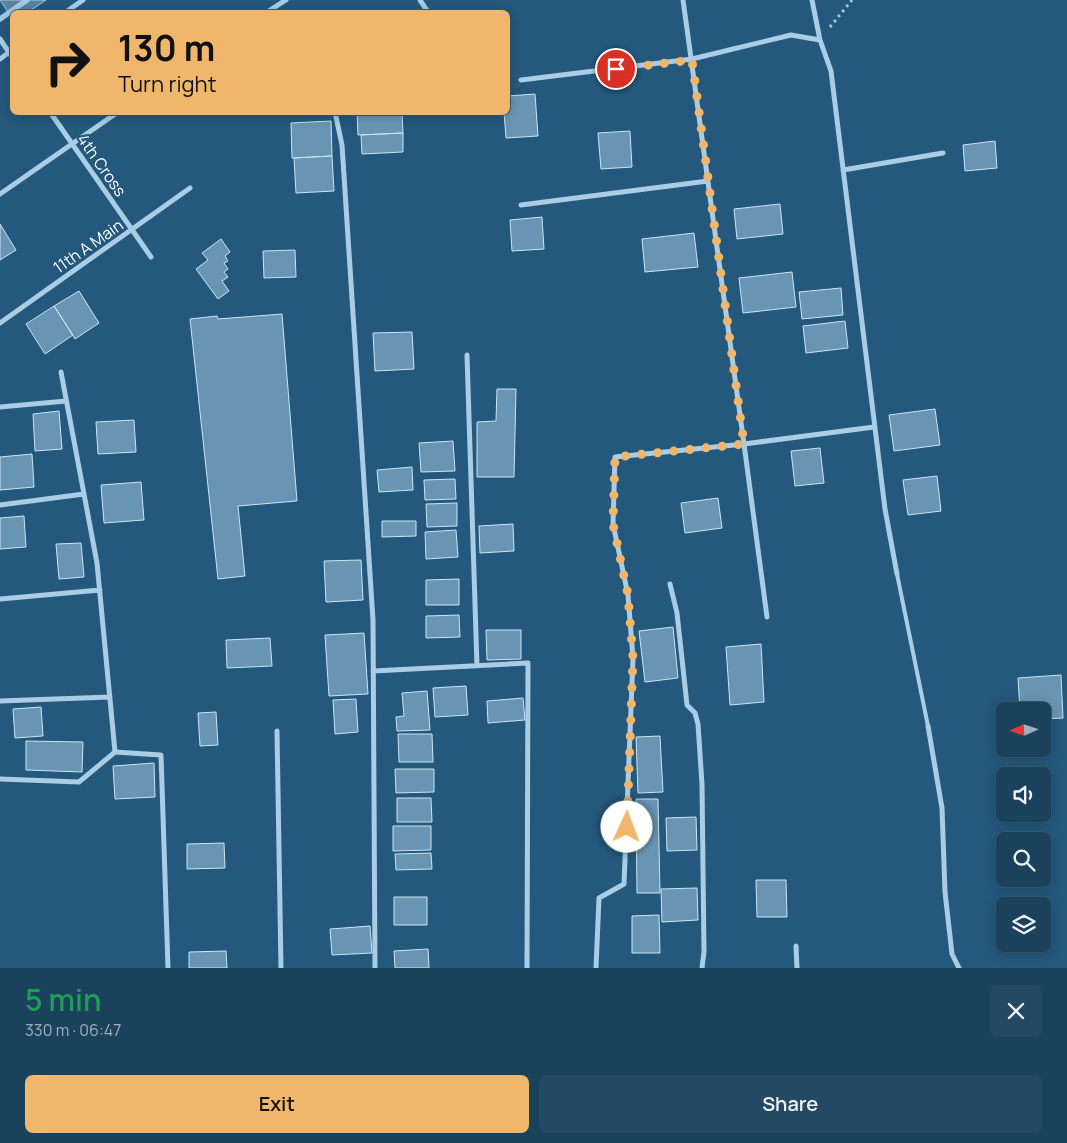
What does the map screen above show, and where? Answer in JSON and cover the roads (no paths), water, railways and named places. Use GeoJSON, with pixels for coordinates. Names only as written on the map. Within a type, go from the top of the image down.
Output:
{"type":"FeatureCollection","features":[{"type":"Feature","properties":{"kind":"street"},"geometry":{"type":"LineString","coordinates":[[69,10],[83,0]]}},
{"type":"Feature","properties":{"kind":"street"},"geometry":{"type":"LineString","coordinates":[[270,10],[286,0]]}},
{"type":"Feature","properties":{"kind":"street"},"geometry":{"type":"LineString","coordinates":[[683,0],[767,617]]}},
{"type":"Feature","properties":{"kind":"street"},"geometry":{"type":"LineString","coordinates":[[812,0],[820,40],[831,71],[884,509],[897,574]]}},
{"type":"Feature","properties":{"kind":"street"},"geometry":{"type":"LineString","coordinates":[[521,80],[692,60],[791,35],[820,40]]}},
{"type":"Feature","properties":{"kind":"street"},"geometry":{"type":"LineString","coordinates":[[0,39],[10,52]]}},
{"type":"Feature","properties":{"kind":"street","name":"4th Cross"},"geometry":{"type":"LineString","coordinates":[[52,115],[151,257]]}},
{"type":"Feature","properties":{"kind":"street"},"geometry":{"type":"LineString","coordinates":[[0,194],[114,115]]}},
{"type":"Feature","properties":{"kind":"street"},"geometry":{"type":"LineString","coordinates":[[336,115],[342,145],[373,620],[375,968]]}},
{"type":"Feature","properties":{"kind":"street"},"geometry":{"type":"LineString","coordinates":[[843,170],[943,153]]}},
{"type":"Feature","properties":{"kind":"street"},"geometry":{"type":"LineString","coordinates":[[521,205],[708,181]]}},
{"type":"Feature","properties":{"kind":"street","name":"11th A Main"},"geometry":{"type":"LineString","coordinates":[[0,323],[190,188]]}},
{"type":"Feature","properties":{"kind":"street"},"geometry":{"type":"LineString","coordinates":[[467,355],[477,666]]}},
{"type":"Feature","properties":{"kind":"street"},"geometry":{"type":"LineString","coordinates":[[61,372],[97,563],[115,752]]}},
{"type":"Feature","properties":{"kind":"street"},"geometry":{"type":"LineString","coordinates":[[0,407],[66,401]]}},
{"type":"Feature","properties":{"kind":"street"},"geometry":{"type":"LineString","coordinates":[[596,968],[599,898],[624,884],[633,658],[628,595],[613,524],[615,457],[744,444],[874,427]]}},
{"type":"Feature","properties":{"kind":"street"},"geometry":{"type":"LineString","coordinates":[[0,505],[84,494]]}},
{"type":"Feature","properties":{"kind":"street"},"geometry":{"type":"LineString","coordinates":[[670,584],[677,613],[687,704],[694,713],[698,724],[702,784],[704,902],[704,952],[702,968]]}},
{"type":"Feature","properties":{"kind":"street"},"geometry":{"type":"LineString","coordinates":[[0,599],[100,590]]}},
{"type":"Feature","properties":{"kind":"street"},"geometry":{"type":"LineString","coordinates":[[373,670],[528,663],[527,968]]}},
{"type":"Feature","properties":{"kind":"street"},"geometry":{"type":"LineString","coordinates":[[0,701],[110,697]]}},
{"type":"Feature","properties":{"kind":"street"},"geometry":{"type":"LineString","coordinates":[[928,726],[942,808],[945,892],[952,954],[959,968]]}},
{"type":"Feature","properties":{"kind":"street"},"geometry":{"type":"LineString","coordinates":[[277,731],[280,968]]}},
{"type":"Feature","properties":{"kind":"street"},"geometry":{"type":"LineString","coordinates":[[0,778],[79,782],[115,752],[161,755],[168,968]]}},
{"type":"Feature","properties":{"kind":"street"},"geometry":{"type":"LineString","coordinates":[[796,946],[797,968]]}},
{"type":"Feature","properties":{"kind":"lane"},"geometry":{"type":"LineString","coordinates":[[897,574],[928,726]]}},
{"type":"Feature","properties":{"kind":"water"},"geometry":{"type":"Polygon","coordinates":[[[0,0],[46,0],[31,10],[10,10],[10,15],[0,0]]]}},
{"type":"Feature","properties":{"kind":"waterway"},"geometry":{"type":"LineString","coordinates":[[13,10],[27,0]]}},
{"type":"Feature","properties":{"kind":"waterway"},"geometry":{"type":"LineString","coordinates":[[0,19],[10,12]]}}]}
